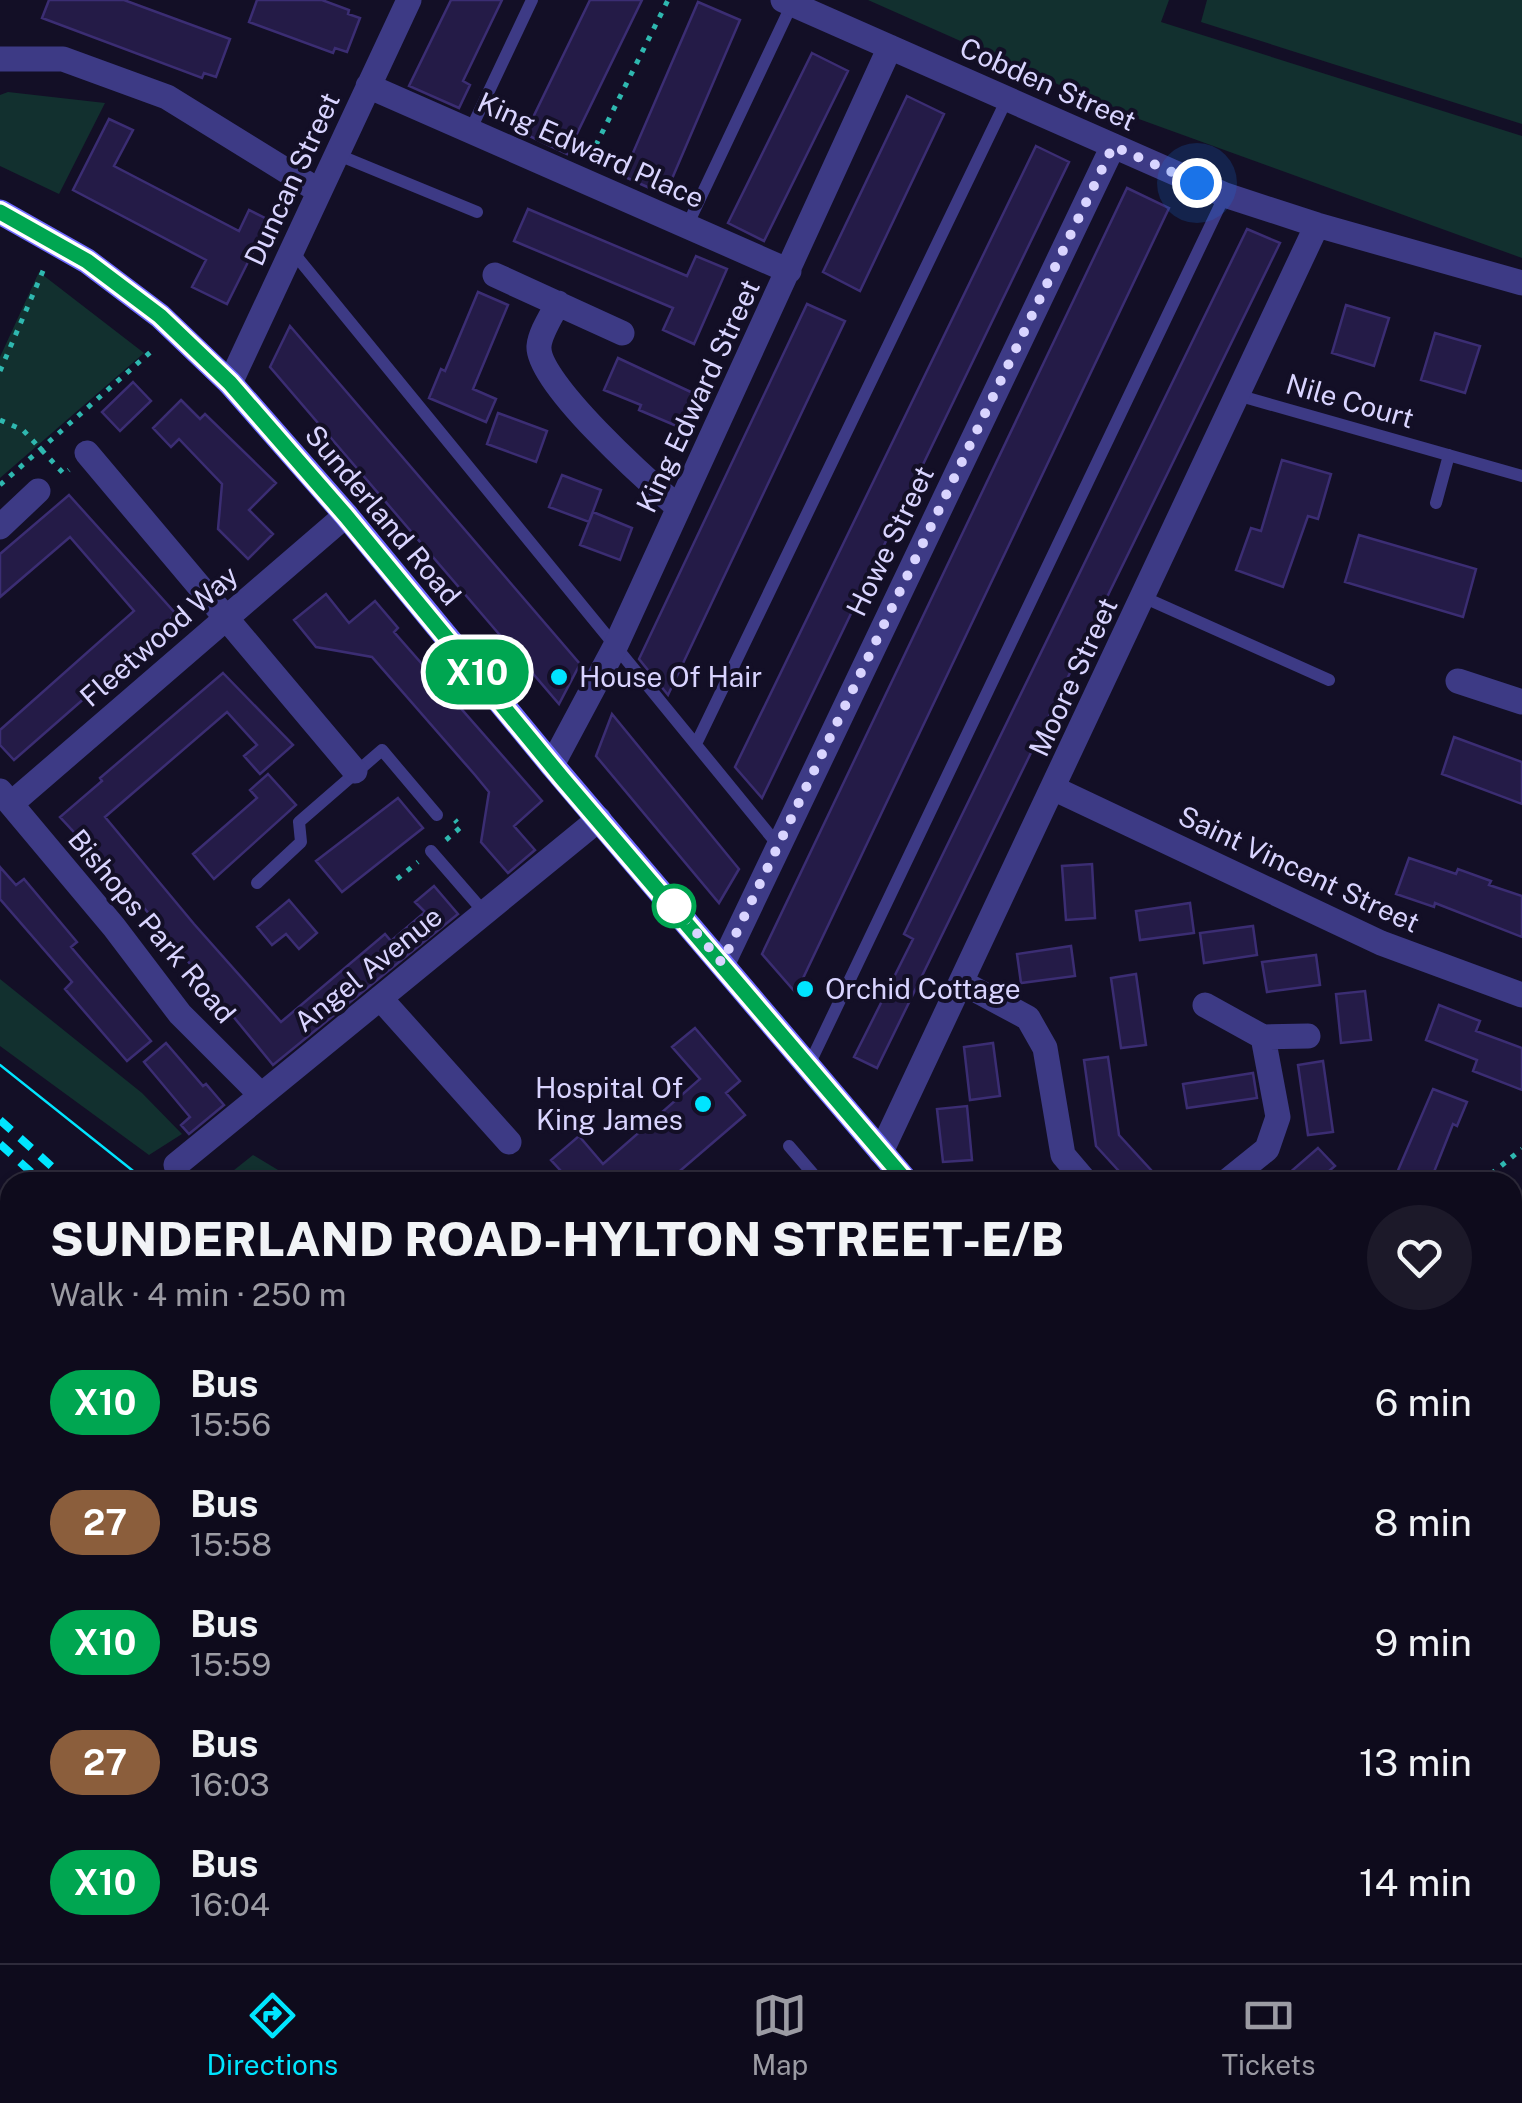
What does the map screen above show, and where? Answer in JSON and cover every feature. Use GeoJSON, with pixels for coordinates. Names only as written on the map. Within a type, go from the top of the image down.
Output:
{"type":"FeatureCollection","features":[{"type":"Feature","properties":{"kind":"main road","name":"Sunderland Road"},"geometry":{"type":"LineString","coordinates":[[0,212],[87,261],[160,316],[230,383],[898,1172]]}},
{"type":"Feature","properties":{"kind":"street","name":"Duncan Street"},"geometry":{"type":"LineString","coordinates":[[230,383],[408,0]]}},
{"type":"Feature","properties":{"kind":"street","name":"Cobden Street"},"geometry":{"type":"LineString","coordinates":[[788,2],[1225,195],[1317,226],[1522,283]]}},
{"type":"Feature","properties":{"kind":"street","name":"King Edward Street"},"geometry":{"type":"LineString","coordinates":[[552,765],[615,646],[890,47]]}},
{"type":"Feature","properties":{"kind":"street"},"geometry":{"type":"LineString","coordinates":[[0,59],[62,59],[167,97],[319,191]]}},
{"type":"Feature","properties":{"kind":"street","name":"King Edward Place"},"geometry":{"type":"LineString","coordinates":[[368,86],[790,271]]}},
{"type":"Feature","properties":{"kind":"street","name":"Howe Street"},"geometry":{"type":"LineString","coordinates":[[722,963],[1113,146]]}},
{"type":"Feature","properties":{"kind":"street","name":"Moore Street"},"geometry":{"type":"LineString","coordinates":[[881,1152],[1317,226]]}},
{"type":"Feature","properties":{"kind":"street"},"geometry":{"type":"LineString","coordinates":[[496,275],[622,333]]}},
{"type":"Feature","properties":{"kind":"street"},"geometry":{"type":"LineString","coordinates":[[558,303],[539,346],[545,369],[630,465],[679,508]]}},
{"type":"Feature","properties":{"kind":"street"},"geometry":{"type":"LineString","coordinates":[[87,453],[355,771]]}},
{"type":"Feature","properties":{"kind":"street"},"geometry":{"type":"LineString","coordinates":[[0,527],[38,491]]}},
{"type":"Feature","properties":{"kind":"street","name":"Fleetwood Way"},"geometry":{"type":"LineString","coordinates":[[6,797],[346,516]]}},
{"type":"Feature","properties":{"kind":"street"},"geometry":{"type":"LineString","coordinates":[[1458,681],[1522,702]]}},
{"type":"Feature","properties":{"kind":"street","name":"Saint Vincent Street"},"geometry":{"type":"LineString","coordinates":[[1054,789],[1381,943],[1522,995]]}},
{"type":"Feature","properties":{"kind":"street","name":"Bishops Park Road"},"geometry":{"type":"LineString","coordinates":[[6,797],[180,1014],[261,1095]]}},
{"type":"Feature","properties":{"kind":"street","name":"Angel Avenue"},"geometry":{"type":"LineString","coordinates":[[176,1165],[599,819]]}},
{"type":"Feature","properties":{"kind":"street"},"geometry":{"type":"LineString","coordinates":[[962,982],[1028,1018],[1044,1048],[1063,1155],[1077,1172]]}},
{"type":"Feature","properties":{"kind":"street"},"geometry":{"type":"LineString","coordinates":[[380,998],[509,1142]]}},
{"type":"Feature","properties":{"kind":"street"},"geometry":{"type":"LineString","coordinates":[[1205,1005],[1262,1037],[1308,1036]]}},
{"type":"Feature","properties":{"kind":"street"},"geometry":{"type":"LineString","coordinates":[[1238,1172],[1266,1149],[1278,1117],[1262,1037]]}},
{"type":"Feature","properties":{"kind":"lane"},"geometry":{"type":"LineString","coordinates":[[471,129],[532,0]]}},
{"type":"Feature","properties":{"kind":"lane"},"geometry":{"type":"LineString","coordinates":[[687,226],[788,2]]}},
{"type":"Feature","properties":{"kind":"lane"},"geometry":{"type":"LineString","coordinates":[[696,744],[1007,99]]}},
{"type":"Feature","properties":{"kind":"lane"},"geometry":{"type":"LineString","coordinates":[[336,154],[477,212]]}},
{"type":"Feature","properties":{"kind":"lane"},"geometry":{"type":"LineString","coordinates":[[809,1065],[1225,195]]}},
{"type":"Feature","properties":{"kind":"lane"},"geometry":{"type":"LineString","coordinates":[[291,251],[778,845]]}},
{"type":"Feature","properties":{"kind":"lane","name":"Nile Court"},"geometry":{"type":"LineString","coordinates":[[1237,394],[1522,476]]}},
{"type":"Feature","properties":{"kind":"lane"},"geometry":{"type":"LineString","coordinates":[[1436,503],[1449,455]]}},
{"type":"Feature","properties":{"kind":"lane"},"geometry":{"type":"LineString","coordinates":[[1142,597],[1329,680]]}},
{"type":"Feature","properties":{"kind":"lane"},"geometry":{"type":"LineString","coordinates":[[257,884],[301,842],[299,822],[382,750],[437,816]]}},
{"type":"Feature","properties":{"kind":"lane"},"geometry":{"type":"LineString","coordinates":[[432,851],[484,912]]}},
{"type":"Feature","properties":{"kind":"lane"},"geometry":{"type":"LineString","coordinates":[[789,1146],[811,1172]]}},
{"type":"Feature","properties":{"kind":"path"},"geometry":{"type":"LineString","coordinates":[[580,178],[668,0]]}},
{"type":"Feature","properties":{"kind":"path"},"geometry":{"type":"LineString","coordinates":[[0,371],[38,281]]}},
{"type":"Feature","properties":{"kind":"path"},"geometry":{"type":"LineString","coordinates":[[0,486],[148,354]]}},
{"type":"Feature","properties":{"kind":"path"},"geometry":{"type":"LineString","coordinates":[[0,420],[23,430],[64,474],[87,453]]}},
{"type":"Feature","properties":{"kind":"path"},"geometry":{"type":"LineString","coordinates":[[1493,1172],[1522,1149]]}},
{"type":"Feature","properties":{"kind":"green space"},"geometry":{"type":"Polygon","coordinates":[[[868,0],[1169,0],[1161,22],[1522,136],[1522,258],[1125,114],[868,0]]]}},
{"type":"Feature","properties":{"kind":"green space"},"geometry":{"type":"Polygon","coordinates":[[[1207,0],[1522,0],[1522,124],[1201,22],[1207,0]]]}},
{"type":"Feature","properties":{"kind":"green space"},"geometry":{"type":"Polygon","coordinates":[[[8,92],[105,103],[59,194],[0,166],[0,95],[8,92]]]}},
{"type":"Feature","properties":{"kind":"green space"},"geometry":{"type":"Polygon","coordinates":[[[39,272],[144,353],[0,478],[0,357],[39,272]]]}},
{"type":"Feature","properties":{"kind":"green space"},"geometry":{"type":"Polygon","coordinates":[[[0,979],[142,1093],[182,1134],[149,1155],[0,1046],[0,979]]]}},
{"type":"Feature","properties":{"kind":"green space"},"geometry":{"type":"Polygon","coordinates":[[[253,1155],[281,1172],[232,1172],[253,1155]]]}},
{"type":"Feature","properties":{"kind":"building"},"geometry":{"type":"Polygon","coordinates":[[[49,0],[124,0],[230,39],[216,77],[204,73],[202,78],[42,18],[49,0]]]}},
{"type":"Feature","properties":{"kind":"building"},"geometry":{"type":"Polygon","coordinates":[[[257,0],[322,0],[360,18],[347,52],[335,48],[333,53],[249,22],[257,0]]]}},
{"type":"Feature","properties":{"kind":"building"},"geometry":{"type":"Polygon","coordinates":[[[451,0],[502,0],[463,81],[470,85],[459,108],[409,86],[451,0]]]}},
{"type":"Feature","properties":{"kind":"building"},"geometry":{"type":"Polygon","coordinates":[[[590,0],[642,0],[567,154],[525,134],[590,0]]]}},
{"type":"Feature","properties":{"kind":"building"},"geometry":{"type":"Polygon","coordinates":[[[698,2],[740,20],[665,195],[623,176],[698,2]]]}},
{"type":"Feature","properties":{"kind":"building"},"geometry":{"type":"Polygon","coordinates":[[[812,53],[848,71],[764,241],[728,223],[812,53]]]}},
{"type":"Feature","properties":{"kind":"building"},"geometry":{"type":"Polygon","coordinates":[[[907,96],[944,114],[860,291],[823,272],[907,96]]]}},
{"type":"Feature","properties":{"kind":"building"},"geometry":{"type":"Polygon","coordinates":[[[109,119],[133,130],[114,166],[239,231],[249,210],[269,220],[227,304],[192,287],[206,260],[73,190],[109,119]]]}},
{"type":"Feature","properties":{"kind":"building"},"geometry":{"type":"Polygon","coordinates":[[[1036,146],[1069,162],[762,798],[735,767],[1036,146]]]}},
{"type":"Feature","properties":{"kind":"building"},"geometry":{"type":"Polygon","coordinates":[[[1127,188],[1169,208],[796,993],[762,954],[1127,188]]]}},
{"type":"Feature","properties":{"kind":"building"},"geometry":{"type":"Polygon","coordinates":[[[528,209],[687,276],[696,256],[727,269],[694,344],[663,330],[673,308],[514,241],[528,209]]]}},
{"type":"Feature","properties":{"kind":"building"},"geometry":{"type":"Polygon","coordinates":[[[1247,229],[1280,243],[877,1068],[854,1057],[913,939],[904,934],[1247,229]]]}},
{"type":"Feature","properties":{"kind":"building"},"geometry":{"type":"Polygon","coordinates":[[[478,292],[508,305],[473,389],[496,399],[486,422],[429,398],[441,369],[445,371],[478,292]]]}},
{"type":"Feature","properties":{"kind":"building"},"geometry":{"type":"Polygon","coordinates":[[[807,304],[845,321],[668,695],[639,659],[807,304]]]}},
{"type":"Feature","properties":{"kind":"building"},"geometry":{"type":"Polygon","coordinates":[[[1346,305],[1389,318],[1374,366],[1332,353],[1346,305]]]}},
{"type":"Feature","properties":{"kind":"building"},"geometry":{"type":"Polygon","coordinates":[[[290,326],[580,664],[559,704],[270,367],[290,326]]]}},
{"type":"Feature","properties":{"kind":"building"},"geometry":{"type":"Polygon","coordinates":[[[1435,333],[1480,346],[1465,393],[1421,380],[1435,333]]]}},
{"type":"Feature","properties":{"kind":"building"},"geometry":{"type":"Polygon","coordinates":[[[618,358],[693,393],[679,427],[604,390],[618,358]]]}},
{"type":"Feature","properties":{"kind":"building"},"geometry":{"type":"Polygon","coordinates":[[[133,382],[151,401],[120,431],[102,412],[133,382]]]}},
{"type":"Feature","properties":{"kind":"building"},"geometry":{"type":"Polygon","coordinates":[[[181,400],[200,419],[205,414],[276,483],[249,510],[273,534],[248,559],[218,529],[222,484],[179,439],[171,447],[153,428],[181,400]]]}},
{"type":"Feature","properties":{"kind":"building"},"geometry":{"type":"Polygon","coordinates":[[[498,413],[547,431],[536,462],[487,444],[498,413]]]}},
{"type":"Feature","properties":{"kind":"building"},"geometry":{"type":"Polygon","coordinates":[[[1282,460],[1331,474],[1318,519],[1308,516],[1283,587],[1236,570],[1251,528],[1261,531],[1282,460]]]}},
{"type":"Feature","properties":{"kind":"building"},"geometry":{"type":"Polygon","coordinates":[[[562,475],[601,490],[589,522],[549,507],[562,475]]]}},
{"type":"Feature","properties":{"kind":"building"},"geometry":{"type":"Polygon","coordinates":[[[69,495],[176,614],[14,760],[0,745],[0,730],[134,611],[70,537],[0,597],[0,554],[69,495]]]}},
{"type":"Feature","properties":{"kind":"building"},"geometry":{"type":"Polygon","coordinates":[[[593,512],[632,528],[620,560],[580,545],[593,512]]]}},
{"type":"Feature","properties":{"kind":"building"},"geometry":{"type":"Polygon","coordinates":[[[1359,535],[1476,569],[1463,617],[1345,582],[1359,535]]]}},
{"type":"Feature","properties":{"kind":"building"},"geometry":{"type":"Polygon","coordinates":[[[326,594],[349,623],[375,601],[398,628],[394,632],[542,801],[514,826],[535,850],[508,873],[481,842],[489,792],[475,775],[372,657],[316,647],[294,620],[326,594]]]}},
{"type":"Feature","properties":{"kind":"building"},"geometry":{"type":"Polygon","coordinates":[[[223,673],[293,745],[260,774],[244,756],[257,745],[227,712],[105,817],[281,1022],[385,934],[391,941],[425,912],[415,902],[434,886],[458,914],[273,1065],[145,909],[60,817],[223,673]]]}},
{"type":"Feature","properties":{"kind":"building"},"geometry":{"type":"Polygon","coordinates":[[[612,714],[739,869],[719,903],[596,756],[612,714]]]}},
{"type":"Feature","properties":{"kind":"building"},"geometry":{"type":"Polygon","coordinates":[[[1454,737],[1522,762],[1522,804],[1442,774],[1454,737]]]}},
{"type":"Feature","properties":{"kind":"building"},"geometry":{"type":"Polygon","coordinates":[[[268,774],[296,805],[214,879],[193,854],[257,798],[250,790],[268,774]]]}},
{"type":"Feature","properties":{"kind":"building"},"geometry":{"type":"Polygon","coordinates":[[[398,798],[423,828],[342,892],[316,861],[398,798]]]}},
{"type":"Feature","properties":{"kind":"building"},"geometry":{"type":"Polygon","coordinates":[[[1409,858],[1456,874],[1458,869],[1522,896],[1522,937],[1435,903],[1434,907],[1396,894],[1409,858]]]}},
{"type":"Feature","properties":{"kind":"building"},"geometry":{"type":"Polygon","coordinates":[[[1092,864],[1095,918],[1066,920],[1062,866],[1092,864]]]}},
{"type":"Feature","properties":{"kind":"building"},"geometry":{"type":"Polygon","coordinates":[[[0,867],[16,885],[24,879],[77,942],[71,947],[151,1041],[127,1061],[65,989],[72,982],[0,899],[0,867]]]}},
{"type":"Feature","properties":{"kind":"building"},"geometry":{"type":"Polygon","coordinates":[[[289,900],[317,933],[299,949],[286,934],[272,945],[257,927],[289,900]]]}},
{"type":"Feature","properties":{"kind":"building"},"geometry":{"type":"Polygon","coordinates":[[[1190,903],[1194,933],[1140,940],[1136,911],[1190,903]]]}},
{"type":"Feature","properties":{"kind":"building"},"geometry":{"type":"Polygon","coordinates":[[[1253,926],[1257,955],[1204,963],[1200,933],[1253,926]]]}},
{"type":"Feature","properties":{"kind":"building"},"geometry":{"type":"Polygon","coordinates":[[[1071,946],[1075,976],[1021,983],[1017,954],[1071,946]]]}},
{"type":"Feature","properties":{"kind":"building"},"geometry":{"type":"Polygon","coordinates":[[[1316,955],[1320,985],[1267,992],[1262,962],[1316,955]]]}},
{"type":"Feature","properties":{"kind":"building"},"geometry":{"type":"Polygon","coordinates":[[[1136,974],[1146,1045],[1121,1048],[1111,978],[1136,974]]]}},
{"type":"Feature","properties":{"kind":"building"},"geometry":{"type":"Polygon","coordinates":[[[1365,991],[1371,1040],[1341,1043],[1336,994],[1365,991]]]}},
{"type":"Feature","properties":{"kind":"building"},"geometry":{"type":"Polygon","coordinates":[[[1439,1005],[1480,1021],[1476,1031],[1522,1048],[1522,1090],[1473,1071],[1477,1060],[1426,1040],[1439,1005]]]}},
{"type":"Feature","properties":{"kind":"building","name":"Hospital Of King James"},"geometry":{"type":"Polygon","coordinates":[[[695,1028],[740,1081],[726,1093],[745,1115],[679,1172],[562,1172],[551,1160],[579,1136],[603,1164],[700,1079],[672,1047],[695,1028]]]}},
{"type":"Feature","properties":{"kind":"building"},"geometry":{"type":"Polygon","coordinates":[[[166,1043],[224,1105],[189,1134],[181,1125],[190,1117],[144,1062],[166,1043]]]}},
{"type":"Feature","properties":{"kind":"building"},"geometry":{"type":"Polygon","coordinates":[[[993,1043],[1000,1096],[970,1100],[964,1047],[993,1043]]]}},
{"type":"Feature","properties":{"kind":"building"},"geometry":{"type":"Polygon","coordinates":[[[1108,1057],[1119,1135],[1153,1172],[1120,1172],[1096,1146],[1084,1060],[1108,1057]]]}},
{"type":"Feature","properties":{"kind":"building"},"geometry":{"type":"Polygon","coordinates":[[[1323,1061],[1333,1132],[1308,1135],[1298,1065],[1323,1061]]]}},
{"type":"Feature","properties":{"kind":"building"},"geometry":{"type":"Polygon","coordinates":[[[1253,1073],[1257,1098],[1187,1108],[1183,1084],[1253,1073]]]}},
{"type":"Feature","properties":{"kind":"building"},"geometry":{"type":"Polygon","coordinates":[[[1433,1089],[1467,1102],[1457,1126],[1453,1124],[1434,1172],[1397,1172],[1433,1089]]]}},
{"type":"Feature","properties":{"kind":"building"},"geometry":{"type":"Polygon","coordinates":[[[967,1106],[972,1160],[943,1162],[937,1109],[967,1106]]]}},
{"type":"Feature","properties":{"kind":"building"},"geometry":{"type":"Polygon","coordinates":[[[1318,1148],[1335,1166],[1328,1172],[1290,1172],[1318,1148]]]}},
{"type":"Feature","properties":{"kind":"tram line"},"geometry":{"type":"LineString","coordinates":[[0,1065],[134,1172]]}},
{"type":"Feature","properties":{"kind":"railway"},"geometry":{"type":"LineString","coordinates":[[0,1120],[58,1172]]}},
{"type":"Feature","properties":{"kind":"railway"},"geometry":{"type":"LineString","coordinates":[[0,1144],[31,1172]]}},
{"type":"Feature","properties":{"kind":"bus line","name":"X10"},"geometry":{"type":"LineString","coordinates":[[0,212],[87,261],[160,316],[230,383],[899,1172]]}},
{"type":"Feature","properties":{"kind":"place","name":"House Of Hair"},"geometry":{"type":"Point","coordinates":[559,677]}},
{"type":"Feature","properties":{"kind":"place","name":"Orchid Cottage"},"geometry":{"type":"Point","coordinates":[805,989]}},
{"type":"Feature","properties":{"kind":"place","name":"Hospital Of King James"},"geometry":{"type":"Point","coordinates":[703,1104]}},
{"type":"Feature","properties":{"kind":"route"},"geometry":{"type":"LineString","coordinates":[[674,906],[722,963],[1113,146],[1197,183]]}}]}
